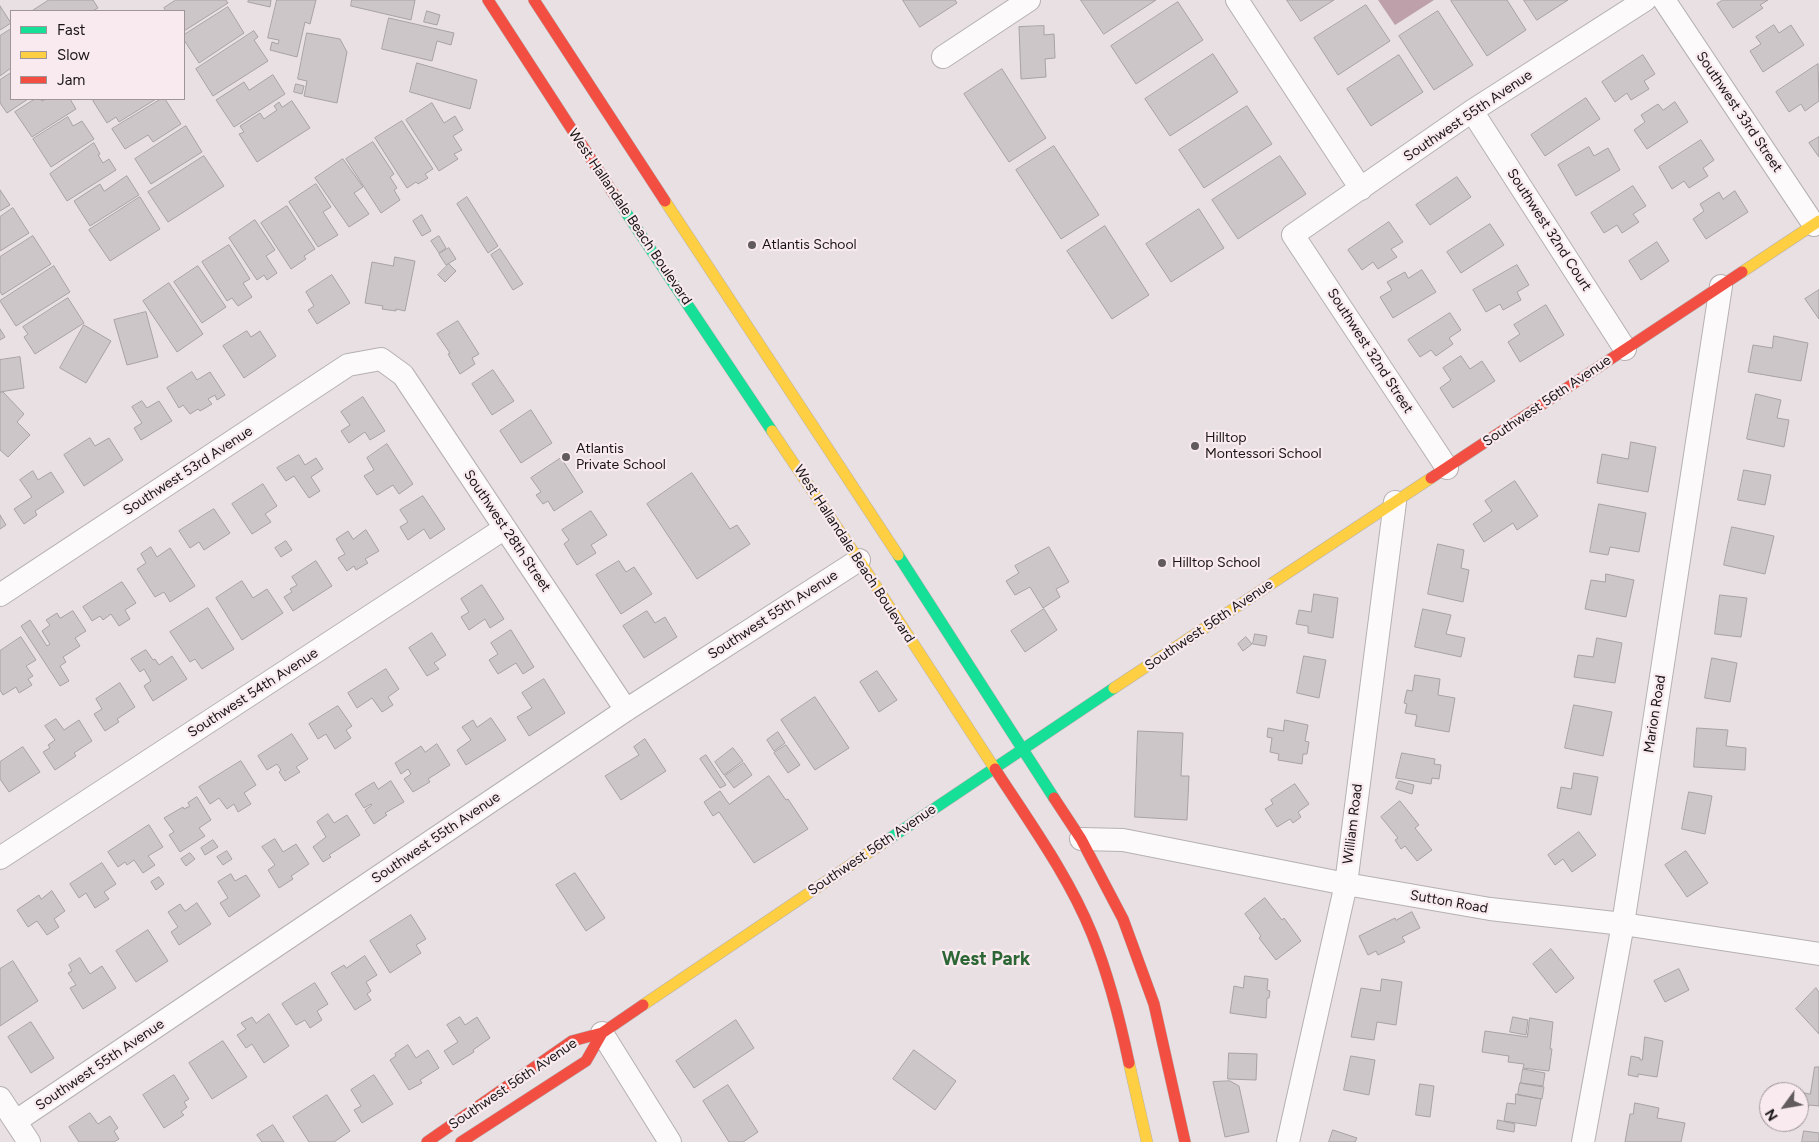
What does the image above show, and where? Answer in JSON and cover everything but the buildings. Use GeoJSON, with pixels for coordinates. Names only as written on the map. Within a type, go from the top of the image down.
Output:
{"type":"FeatureCollection","features":[{"type":"Feature","properties":{"kind":"main road","name":"West Hallandale Beach Boulevard"},"geometry":{"type":"LineString","coordinates":[[488,0],[572,132],[859,560],[1060,869],[1092,934],[1120,1021],[1147,1142]]}},
{"type":"Feature","properties":{"kind":"main road"},"geometry":{"type":"LineString","coordinates":[[534,0],[1024,748],[1081,839],[1123,919],[1154,1004],[1185,1142]]}},
{"type":"Feature","properties":{"kind":"main road","name":"Southwest 56th Avenue"},"geometry":{"type":"LineString","coordinates":[[426,1142],[572,1042],[602,1033],[994,768],[1816,223]]}},
{"type":"Feature","properties":{"kind":"main road","name":"Southwest 56th Avenue"},"geometry":{"type":"LineString","coordinates":[[461,1142],[586,1061],[602,1033]]}},
{"type":"Feature","properties":{"kind":"street"},"geometry":{"type":"LineString","coordinates":[[943,57],[1029,0]]}},
{"type":"Feature","properties":{"kind":"street"},"geometry":{"type":"LineString","coordinates":[[1237,0],[1361,189]]}},
{"type":"Feature","properties":{"kind":"street","name":"Southwest 55th Avenue"},"geometry":{"type":"LineString","coordinates":[[1293,235],[1472,111],[1645,0]]}},
{"type":"Feature","properties":{"kind":"street","name":"Southwest 33rd Street"},"geometry":{"type":"LineString","coordinates":[[1664,0],[1816,223]]}},
{"type":"Feature","properties":{"kind":"street","name":"Southwest 32nd Court"},"geometry":{"type":"LineString","coordinates":[[1472,111],[1625,349]]}},
{"type":"Feature","properties":{"kind":"street","name":"Southwest 32nd Street"},"geometry":{"type":"LineString","coordinates":[[1293,235],[1447,468]]}},
{"type":"Feature","properties":{"kind":"street","name":"Marion Road"},"geometry":{"type":"LineString","coordinates":[[1583,1142],[1623,924],[1721,286]]}},
{"type":"Feature","properties":{"kind":"street","name":"Southwest 28th Street"},"geometry":{"type":"LineString","coordinates":[[382,359],[403,375],[626,710]]}},
{"type":"Feature","properties":{"kind":"street","name":"Southwest 53rd Avenue"},"geometry":{"type":"LineString","coordinates":[[0,595],[348,365],[382,359]]}},
{"type":"Feature","properties":{"kind":"street","name":"William Road"},"geometry":{"type":"LineString","coordinates":[[1288,1142],[1346,884],[1394,502]]}},
{"type":"Feature","properties":{"kind":"street","name":"Southwest 54th Avenue"},"geometry":{"type":"LineString","coordinates":[[0,858],[505,528]]}},
{"type":"Feature","properties":{"kind":"street","name":"Southwest 55th Avenue"},"geometry":{"type":"LineString","coordinates":[[16,1121],[626,710],[859,560]]}},
{"type":"Feature","properties":{"kind":"street","name":"Sutton Road"},"geometry":{"type":"LineString","coordinates":[[1081,839],[1123,840],[1346,884],[1490,909],[1623,924],[1819,954]]}},
{"type":"Feature","properties":{"kind":"street"},"geometry":{"type":"LineString","coordinates":[[602,1033],[670,1142]]}},
{"type":"Feature","properties":{"kind":"street"},"geometry":{"type":"LineString","coordinates":[[0,1098],[29,1142]]}},
{"type":"Feature","properties":{"kind":"shaded area"},"geometry":{"type":"Polygon","coordinates":[[[1378,0],[1434,0],[1395,25],[1378,0]]]}},
{"type":"Feature","properties":{"kind":"traffic: fast"},"geometry":{"type":"LineString","coordinates":[[615,196],[772,431]]}},
{"type":"Feature","properties":{"kind":"traffic: fast"},"geometry":{"type":"LineString","coordinates":[[898,555],[1054,798]]}},
{"type":"Feature","properties":{"kind":"traffic: fast"},"geometry":{"type":"LineString","coordinates":[[883,843],[1114,688]]}},
{"type":"Feature","properties":{"kind":"traffic: slow"},"geometry":{"type":"LineString","coordinates":[[665,201],[898,555]]}},
{"type":"Feature","properties":{"kind":"traffic: slow"},"geometry":{"type":"LineString","coordinates":[[1742,272],[1819,221]]}},
{"type":"Feature","properties":{"kind":"traffic: slow"},"geometry":{"type":"LineString","coordinates":[[772,431],[859,560],[995,769]]}},
{"type":"Feature","properties":{"kind":"traffic: slow"},"geometry":{"type":"LineString","coordinates":[[1114,688],[1431,478]]}},
{"type":"Feature","properties":{"kind":"traffic: slow"},"geometry":{"type":"LineString","coordinates":[[643,1005],[883,843]]}},
{"type":"Feature","properties":{"kind":"traffic: slow"},"geometry":{"type":"LineString","coordinates":[[1129,1063],[1147,1142]]}},
{"type":"Feature","properties":{"kind":"traffic: jam"},"geometry":{"type":"LineString","coordinates":[[488,0],[615,196]]}},
{"type":"Feature","properties":{"kind":"traffic: jam"},"geometry":{"type":"LineString","coordinates":[[534,0],[665,201]]}},
{"type":"Feature","properties":{"kind":"traffic: jam"},"geometry":{"type":"LineString","coordinates":[[1431,478],[1742,272]]}},
{"type":"Feature","properties":{"kind":"traffic: jam"},"geometry":{"type":"LineString","coordinates":[[995,769],[1048,850],[1082,912],[1098,949],[1108,981],[1118,1014],[1129,1063]]}},
{"type":"Feature","properties":{"kind":"traffic: jam"},"geometry":{"type":"LineString","coordinates":[[1054,798],[1081,839],[1123,919],[1154,1004],[1185,1142]]}},
{"type":"Feature","properties":{"kind":"traffic: jam"},"geometry":{"type":"LineString","coordinates":[[427,1142],[572,1041],[602,1033],[643,1005]]}},
{"type":"Feature","properties":{"kind":"traffic: jam"},"geometry":{"type":"LineString","coordinates":[[461,1142],[586,1061],[602,1033]]}},
{"type":"Feature","properties":{"kind":"place","name":"Atlantis School"},"geometry":{"type":"Point","coordinates":[752,245]}},
{"type":"Feature","properties":{"kind":"place","name":"Hilltop Montessori School"},"geometry":{"type":"Point","coordinates":[1195,446]}},
{"type":"Feature","properties":{"kind":"place","name":"Atlantis Private School"},"geometry":{"type":"Point","coordinates":[566,457]}},
{"type":"Feature","properties":{"kind":"place","name":"Hilltop School"},"geometry":{"type":"Point","coordinates":[1162,563]}},
{"type":"Feature","properties":{"kind":"district","name":"West Park"},"geometry":{"type":"Point","coordinates":[986,959]}}]}
